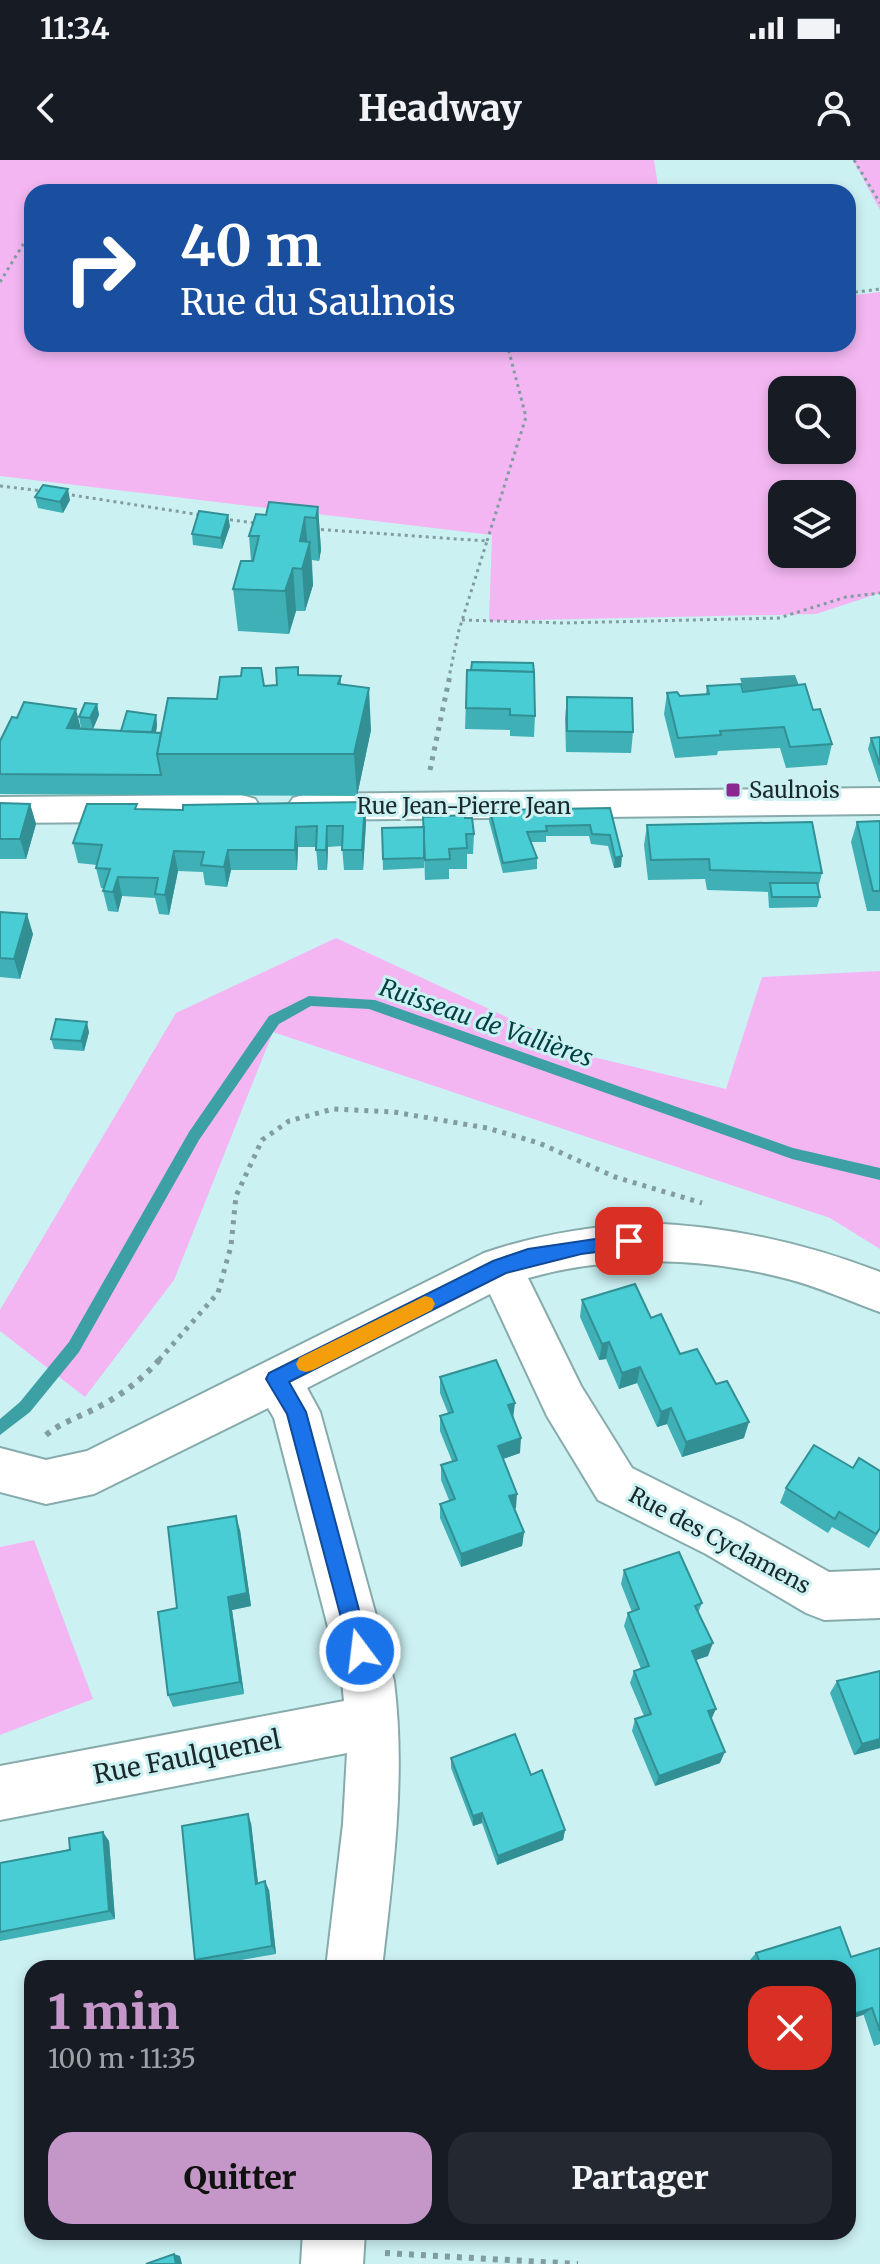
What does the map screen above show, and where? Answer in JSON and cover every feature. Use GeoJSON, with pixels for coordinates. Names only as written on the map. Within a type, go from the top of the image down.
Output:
{"type":"FeatureCollection","features":[{"type":"Feature","properties":{"kind":"street","name":"Rue Jean-Pierre Jean"},"geometry":{"type":"LineString","coordinates":[[0,810],[880,801]]}},
{"type":"Feature","properties":{"kind":"street"},"geometry":{"type":"LineString","coordinates":[[0,1470],[46,1482],[94,1472],[500,1267],[528,1257],[581,1246],[629,1241],[738,1249],[796,1261],[880,1292]]}},
{"type":"Feature","properties":{"kind":"street","name":"Rue des Cyclamens"},"geometry":{"type":"LineString","coordinates":[[500,1267],[564,1401],[615,1484],[723,1538],[824,1596],[880,1594]]}},
{"type":"Feature","properties":{"kind":"street"},"geometry":{"type":"LineString","coordinates":[[276,1379],[296,1412],[368,1681],[374,1722],[375,1763],[355,1960]]}},
{"type":"Feature","properties":{"kind":"street","name":"Rue Faulquenel"},"geometry":{"type":"LineString","coordinates":[[0,1793],[374,1722]]}},
{"type":"Feature","properties":{"kind":"path"},"geometry":{"type":"LineString","coordinates":[[854,160],[880,203]]}},
{"type":"Feature","properties":{"kind":"path"},"geometry":{"type":"LineString","coordinates":[[0,282],[24,243]]}},
{"type":"Feature","properties":{"kind":"path"},"geometry":{"type":"LineString","coordinates":[[856,292],[880,289]]}},
{"type":"Feature","properties":{"kind":"path"},"geometry":{"type":"LineString","coordinates":[[424,806],[435,736],[462,620],[526,417],[509,352]]}},
{"type":"Feature","properties":{"kind":"path"},"geometry":{"type":"LineString","coordinates":[[0,486],[44,491]]}},
{"type":"Feature","properties":{"kind":"path"},"geometry":{"type":"LineString","coordinates":[[59,493],[206,516]]}},
{"type":"Feature","properties":{"kind":"path"},"geometry":{"type":"LineString","coordinates":[[220,518],[264,524]]}},
{"type":"Feature","properties":{"kind":"path"},"geometry":{"type":"LineString","coordinates":[[307,529],[487,541]]}},
{"type":"Feature","properties":{"kind":"path"},"geometry":{"type":"LineString","coordinates":[[462,620],[564,623],[779,618],[846,597],[880,593]]}},
{"type":"Feature","properties":{"kind":"path"},"geometry":{"type":"LineString","coordinates":[[36,1442],[60,1424],[101,1406],[143,1378],[218,1293],[231,1246],[236,1196],[262,1140],[289,1121],[333,1109],[394,1112],[487,1128],[539,1143],[615,1177],[721,1208],[734,1220],[738,1249]]}},
{"type":"Feature","properties":{"kind":"path"},"geometry":{"type":"LineString","coordinates":[[333,2249],[578,2264]]}},
{"type":"Feature","properties":{"kind":"shaded area"},"geometry":{"type":"Polygon","coordinates":[[[0,160],[654,160],[658,184],[24,184],[24,352],[856,352],[856,295],[880,292],[880,593],[816,614],[489,621],[492,535],[0,476],[0,160]]]}},
{"type":"Feature","properties":{"kind":"shaded area"},"geometry":{"type":"Polygon","coordinates":[[[853,160],[880,160],[880,210],[853,160]]]}},
{"type":"Feature","properties":{"kind":"shaded area"},"geometry":{"type":"Polygon","coordinates":[[[336,938],[593,1057],[726,1089],[762,977],[880,971],[880,1249],[830,1218],[273,1032],[174,1280],[85,1397],[0,1331],[0,1310],[176,1013],[336,938]]]}},
{"type":"Feature","properties":{"kind":"shaded area"},"geometry":{"type":"Polygon","coordinates":[[[34,1540],[93,1699],[0,1735],[0,1547],[34,1540]]]}},
{"type":"Feature","properties":{"kind":"water"},"geometry":{"type":"Polygon","coordinates":[[[795,675],[800,688],[744,692],[740,678],[795,675]]]}},
{"type":"Feature","properties":{"kind":"building"},"geometry":{"type":"Polygon","coordinates":[[[43,485],[68,489],[60,502],[35,497],[43,485]]]}},
{"type":"Feature","properties":{"kind":"building"},"geometry":{"type":"Polygon","coordinates":[[[269,502],[318,507],[316,518],[305,517],[300,541],[310,542],[302,569],[293,568],[285,591],[233,589],[241,561],[253,561],[259,536],[249,536],[256,514],[266,515],[269,502]]]}},
{"type":"Feature","properties":{"kind":"building"},"geometry":{"type":"Polygon","coordinates":[[[199,511],[228,515],[221,538],[192,534],[199,511]]]}},
{"type":"Feature","properties":{"kind":"building"},"geometry":{"type":"Polygon","coordinates":[[[472,662],[533,663],[534,672],[471,670],[472,662]]]}},
{"type":"Feature","properties":{"kind":"building"},"geometry":{"type":"Polygon","coordinates":[[[298,667],[298,675],[341,676],[338,684],[369,688],[354,754],[157,754],[168,698],[217,699],[220,677],[241,676],[242,668],[261,668],[264,686],[277,685],[276,668],[298,667]]]}},
{"type":"Feature","properties":{"kind":"building"},"geometry":{"type":"Polygon","coordinates":[[[467,670],[534,672],[535,716],[510,715],[510,709],[466,708],[467,670]]]}},
{"type":"Feature","properties":{"kind":"building"},"geometry":{"type":"Polygon","coordinates":[[[741,684],[743,692],[805,684],[813,710],[820,709],[832,744],[790,747],[784,727],[720,731],[721,735],[678,738],[667,693],[677,692],[680,696],[709,694],[707,686],[741,684]]]}},
{"type":"Feature","properties":{"kind":"building"},"geometry":{"type":"Polygon","coordinates":[[[567,697],[632,698],[633,732],[567,731],[567,697]]]}},
{"type":"Feature","properties":{"kind":"building"},"geometry":{"type":"Polygon","coordinates":[[[24,702],[76,709],[67,728],[161,733],[157,754],[161,775],[0,774],[0,741],[12,717],[17,718],[24,702]]]}},
{"type":"Feature","properties":{"kind":"building"},"geometry":{"type":"Polygon","coordinates":[[[85,703],[97,704],[90,718],[79,717],[85,703]]]}},
{"type":"Feature","properties":{"kind":"building"},"geometry":{"type":"Polygon","coordinates":[[[127,711],[156,715],[152,732],[121,731],[127,711]]]}},
{"type":"Feature","properties":{"kind":"building"},"geometry":{"type":"Polygon","coordinates":[[[880,737],[880,765],[871,738],[880,737]]]}},
{"type":"Feature","properties":{"kind":"building"},"geometry":{"type":"Polygon","coordinates":[[[365,802],[362,850],[342,850],[343,826],[327,826],[326,850],[316,850],[317,826],[296,827],[295,850],[228,850],[224,867],[201,865],[204,852],[174,851],[165,895],[155,894],[158,878],[118,877],[113,892],[103,891],[110,869],[96,868],[102,845],[73,843],[87,804],[137,804],[135,809],[183,810],[183,805],[365,802]]]}},
{"type":"Feature","properties":{"kind":"building"},"geometry":{"type":"Polygon","coordinates":[[[0,803],[30,804],[20,839],[0,839],[0,803]]]}},
{"type":"Feature","properties":{"kind":"building"},"geometry":{"type":"Polygon","coordinates":[[[610,808],[622,856],[615,858],[610,835],[592,834],[590,825],[546,826],[547,831],[527,832],[537,858],[503,863],[490,810],[610,808]]]}},
{"type":"Feature","properties":{"kind":"building"},"geometry":{"type":"Polygon","coordinates":[[[465,815],[465,818],[472,818],[474,834],[466,834],[467,848],[449,849],[450,859],[425,860],[423,817],[465,815]]]}},
{"type":"Feature","properties":{"kind":"building"},"geometry":{"type":"Polygon","coordinates":[[[880,821],[880,891],[873,891],[857,822],[880,821]]]}},
{"type":"Feature","properties":{"kind":"building"},"geometry":{"type":"Polygon","coordinates":[[[812,822],[822,873],[710,870],[709,859],[651,860],[647,825],[812,822]]]}},
{"type":"Feature","properties":{"kind":"building"},"geometry":{"type":"Polygon","coordinates":[[[424,827],[424,858],[383,859],[382,828],[424,827]]]}},
{"type":"Feature","properties":{"kind":"building"},"geometry":{"type":"Polygon","coordinates":[[[770,883],[817,883],[820,897],[772,897],[770,883]]]}},
{"type":"Feature","properties":{"kind":"building"},"geometry":{"type":"Polygon","coordinates":[[[0,912],[27,914],[14,959],[0,958],[0,912]]]}},
{"type":"Feature","properties":{"kind":"building"},"geometry":{"type":"Polygon","coordinates":[[[56,1019],[87,1022],[81,1041],[51,1039],[56,1019]]]}},
{"type":"Feature","properties":{"kind":"building"},"geometry":{"type":"Polygon","coordinates":[[[635,1284],[651,1318],[661,1314],[680,1354],[697,1349],[716,1384],[727,1381],[749,1422],[686,1442],[671,1408],[661,1412],[640,1367],[622,1373],[609,1342],[602,1344],[582,1300],[635,1284]]]}},
{"type":"Feature","properties":{"kind":"building"},"geometry":{"type":"Polygon","coordinates":[[[496,1360],[515,1403],[508,1405],[521,1438],[498,1446],[517,1494],[509,1496],[524,1532],[461,1554],[440,1504],[455,1499],[441,1465],[457,1460],[440,1416],[453,1412],[440,1377],[496,1360]]]}},
{"type":"Feature","properties":{"kind":"building"},"geometry":{"type":"Polygon","coordinates":[[[814,1445],[853,1468],[859,1458],[880,1471],[880,1528],[876,1534],[839,1512],[835,1519],[786,1488],[814,1445]]]}},
{"type":"Feature","properties":{"kind":"building"},"geometry":{"type":"Polygon","coordinates":[[[236,1516],[247,1593],[228,1597],[240,1682],[168,1695],[158,1612],[177,1608],[168,1527],[236,1516]]]}},
{"type":"Feature","properties":{"kind":"building"},"geometry":{"type":"Polygon","coordinates":[[[679,1552],[702,1603],[695,1606],[713,1643],[692,1651],[716,1709],[708,1711],[725,1752],[659,1776],[635,1719],[651,1714],[634,1671],[649,1666],[628,1613],[639,1609],[624,1570],[679,1552]]]}},
{"type":"Feature","properties":{"kind":"building"},"geometry":{"type":"Polygon","coordinates":[[[880,1671],[880,1739],[862,1744],[837,1681],[880,1671]]]}},
{"type":"Feature","properties":{"kind":"building"},"geometry":{"type":"Polygon","coordinates":[[[515,1734],[531,1775],[542,1770],[565,1830],[498,1856],[482,1813],[473,1816],[451,1758],[515,1734]]]}},
{"type":"Feature","properties":{"kind":"building"},"geometry":{"type":"Polygon","coordinates":[[[248,1814],[256,1884],[265,1881],[272,1946],[195,1960],[182,1826],[248,1814]]]}},
{"type":"Feature","properties":{"kind":"building"},"geometry":{"type":"Polygon","coordinates":[[[103,1832],[109,1911],[0,1932],[0,1863],[70,1850],[69,1838],[103,1832]]]}},
{"type":"Feature","properties":{"kind":"building"},"geometry":{"type":"Polygon","coordinates":[[[840,1927],[851,1957],[880,1948],[880,2031],[872,2008],[856,2013],[856,1960],[759,1960],[756,1953],[840,1927]]]}},
{"type":"Feature","properties":{"kind":"building"},"geometry":{"type":"Polygon","coordinates":[[[174,2254],[176,2264],[146,2264],[174,2254]]]}},
{"type":"Feature","properties":{"kind":"waterway","name":"Ruisseau de Vallières"},"geometry":{"type":"LineString","coordinates":[[0,1428],[25,1407],[74,1347],[194,1136],[274,1020],[309,1001],[370,1004],[792,1153],[880,1174]]}},
{"type":"Feature","properties":{"kind":"slow traffic"},"geometry":{"type":"LineString","coordinates":[[306,1364],[425,1304]]}},
{"type":"Feature","properties":{"kind":"place","name":"Saulnois"},"geometry":{"type":"Point","coordinates":[733,790]}},
{"type":"Feature","properties":{"kind":"route"},"geometry":{"type":"LineString","coordinates":[[360,1651],[296,1412],[276,1379],[500,1267],[528,1257],[581,1246],[629,1241]]}}]}
